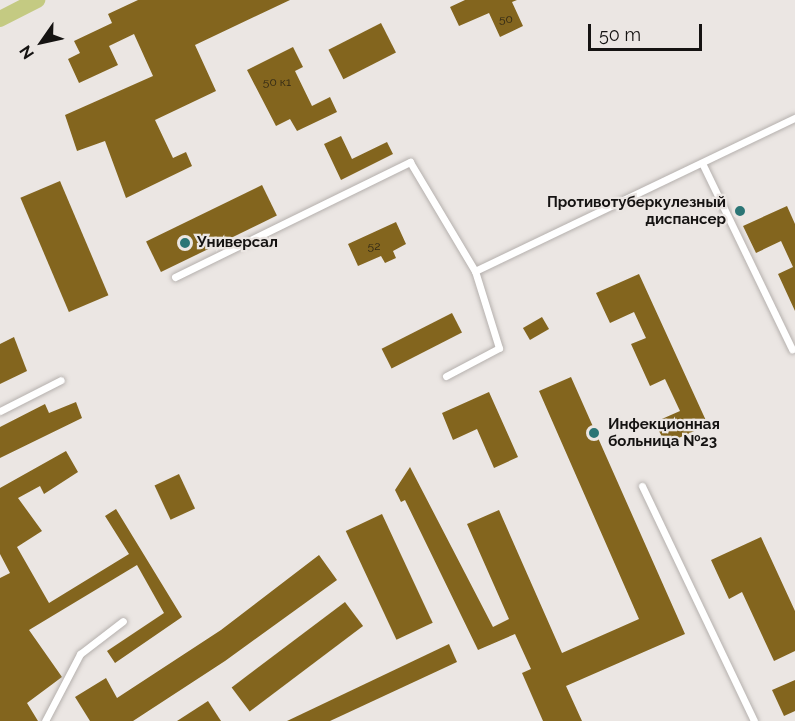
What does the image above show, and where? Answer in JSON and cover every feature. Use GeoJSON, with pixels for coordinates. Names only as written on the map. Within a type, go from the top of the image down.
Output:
{"type":"FeatureCollection","features":[{"type":"Feature","properties":{"kind":"lane"},"geometry":{"type":"LineString","coordinates":[[475,271],[795,118]]}},
{"type":"Feature","properties":{"kind":"lane"},"geometry":{"type":"LineString","coordinates":[[176,277],[410,162],[475,271],[499,348],[446,376]]}},
{"type":"Feature","properties":{"kind":"lane"},"geometry":{"type":"LineString","coordinates":[[702,163],[792,349]]}},
{"type":"Feature","properties":{"kind":"lane"},"geometry":{"type":"LineString","coordinates":[[0,411],[61,380]]}},
{"type":"Feature","properties":{"kind":"lane"},"geometry":{"type":"LineString","coordinates":[[642,486],[754,721]]}},
{"type":"Feature","properties":{"kind":"lane"},"geometry":{"type":"LineString","coordinates":[[45,721],[81,654],[123,621]]}},
{"type":"Feature","properties":{"kind":"building"},"geometry":{"type":"Polygon","coordinates":[[[138,0],[290,0],[195,45],[216,91],[155,120],[173,158],[186,152],[192,166],[126,198],[105,141],[77,151],[65,115],[153,76],[134,34],[109,46],[118,65],[79,83],[68,59],[80,53],[74,41],[112,23],[108,14],[138,0]]]}},
{"type":"Feature","properties":{"kind":"building"},"geometry":{"type":"Polygon","coordinates":[[[465,0],[517,0],[512,2],[523,26],[500,37],[489,13],[459,26],[450,7],[465,0]]]}},
{"type":"Feature","properties":{"kind":"building"},"geometry":{"type":"Polygon","coordinates":[[[381,23],[396,52],[343,79],[328,50],[381,23]]]}},
{"type":"Feature","properties":{"kind":"building"},"geometry":{"type":"Polygon","coordinates":[[[293,47],[303,67],[295,71],[312,106],[330,97],[337,112],[297,131],[290,119],[276,126],[247,70],[293,47]]]}},
{"type":"Feature","properties":{"kind":"building"},"geometry":{"type":"Polygon","coordinates":[[[341,136],[352,159],[387,142],[393,154],[341,180],[324,144],[341,136]]]}},
{"type":"Feature","properties":{"kind":"building"},"geometry":{"type":"Polygon","coordinates":[[[60,181],[108,295],[69,312],[20,198],[60,181]]]}},
{"type":"Feature","properties":{"kind":"building"},"geometry":{"type":"Polygon","coordinates":[[[262,185],[277,216],[161,272],[146,242],[262,185]]]}},
{"type":"Feature","properties":{"kind":"building"},"geometry":{"type":"Polygon","coordinates":[[[787,206],[795,224],[795,311],[778,274],[793,267],[781,241],[756,253],[743,226],[787,206]]]}},
{"type":"Feature","properties":{"kind":"building"},"geometry":{"type":"Polygon","coordinates":[[[396,222],[406,244],[393,251],[396,258],[385,263],[381,256],[358,266],[348,244],[396,222]]]}},
{"type":"Feature","properties":{"kind":"building"},"geometry":{"type":"Polygon","coordinates":[[[639,274],[708,425],[665,444],[655,422],[680,411],[665,379],[650,386],[631,344],[646,338],[634,312],[610,323],[596,293],[639,274]]]}},
{"type":"Feature","properties":{"kind":"building"},"geometry":{"type":"Polygon","coordinates":[[[452,313],[462,333],[392,368],[382,349],[452,313]]]}},
{"type":"Feature","properties":{"kind":"building"},"geometry":{"type":"Polygon","coordinates":[[[542,317],[549,329],[530,340],[523,328],[542,317]]]}},
{"type":"Feature","properties":{"kind":"building"},"geometry":{"type":"Polygon","coordinates":[[[14,337],[27,371],[0,384],[0,344],[14,337]]]}},
{"type":"Feature","properties":{"kind":"building"},"geometry":{"type":"Polygon","coordinates":[[[571,377],[685,634],[566,686],[582,721],[543,721],[522,673],[531,669],[515,634],[478,650],[405,500],[401,502],[395,490],[410,467],[493,627],[509,619],[467,524],[499,510],[562,653],[639,619],[539,391],[571,377]]]}},
{"type":"Feature","properties":{"kind":"building"},"geometry":{"type":"Polygon","coordinates":[[[489,392],[518,457],[494,468],[477,429],[453,440],[442,413],[489,392]]]}},
{"type":"Feature","properties":{"kind":"building"},"geometry":{"type":"Polygon","coordinates":[[[76,402],[82,418],[0,458],[0,427],[45,404],[49,413],[76,402]]]}},
{"type":"Feature","properties":{"kind":"building"},"geometry":{"type":"Polygon","coordinates":[[[66,451],[78,472],[44,494],[40,486],[18,498],[42,531],[17,547],[49,603],[129,554],[105,516],[116,509],[182,617],[115,663],[107,651],[164,613],[137,565],[29,630],[62,677],[27,703],[38,721],[0,721],[0,578],[10,573],[0,554],[0,488],[66,451]]]}},
{"type":"Feature","properties":{"kind":"building"},"geometry":{"type":"Polygon","coordinates":[[[179,474],[195,508],[171,520],[155,485],[179,474]]]}},
{"type":"Feature","properties":{"kind":"building"},"geometry":{"type":"Polygon","coordinates":[[[382,514],[433,623],[396,640],[346,531],[382,514]]]}},
{"type":"Feature","properties":{"kind":"building"},"geometry":{"type":"Polygon","coordinates":[[[761,537],[795,611],[795,651],[774,661],[742,592],[729,599],[711,560],[761,537]]]}},
{"type":"Feature","properties":{"kind":"building"},"geometry":{"type":"Polygon","coordinates":[[[319,555],[337,580],[225,661],[133,721],[90,721],[75,697],[106,678],[117,698],[221,630],[319,555]]]}},
{"type":"Feature","properties":{"kind":"building"},"geometry":{"type":"Polygon","coordinates":[[[345,602],[363,626],[250,711],[232,687],[345,602]]]}},
{"type":"Feature","properties":{"kind":"building"},"geometry":{"type":"Polygon","coordinates":[[[449,644],[457,662],[330,721],[287,721],[449,644]]]}},
{"type":"Feature","properties":{"kind":"building"},"geometry":{"type":"Polygon","coordinates":[[[795,680],[795,711],[784,716],[772,690],[795,680]]]}},
{"type":"Feature","properties":{"kind":"building"},"geometry":{"type":"Polygon","coordinates":[[[208,701],[221,721],[177,721],[208,701]]]}},
{"type":"Feature","properties":{"kind":"waterway"},"geometry":{"type":"LineString","coordinates":[[0,19],[37,0]]}},
{"type":"Feature","properties":{"kind":"place","name":"Противотуберкулезный диспансер"},"geometry":{"type":"Point","coordinates":[740,211]}},
{"type":"Feature","properties":{"kind":"place","name":"Универсал"},"geometry":{"type":"Point","coordinates":[185,243]}},
{"type":"Feature","properties":{"kind":"place","name":"Инфекционная больница №23"},"geometry":{"type":"Point","coordinates":[594,433]}}]}
